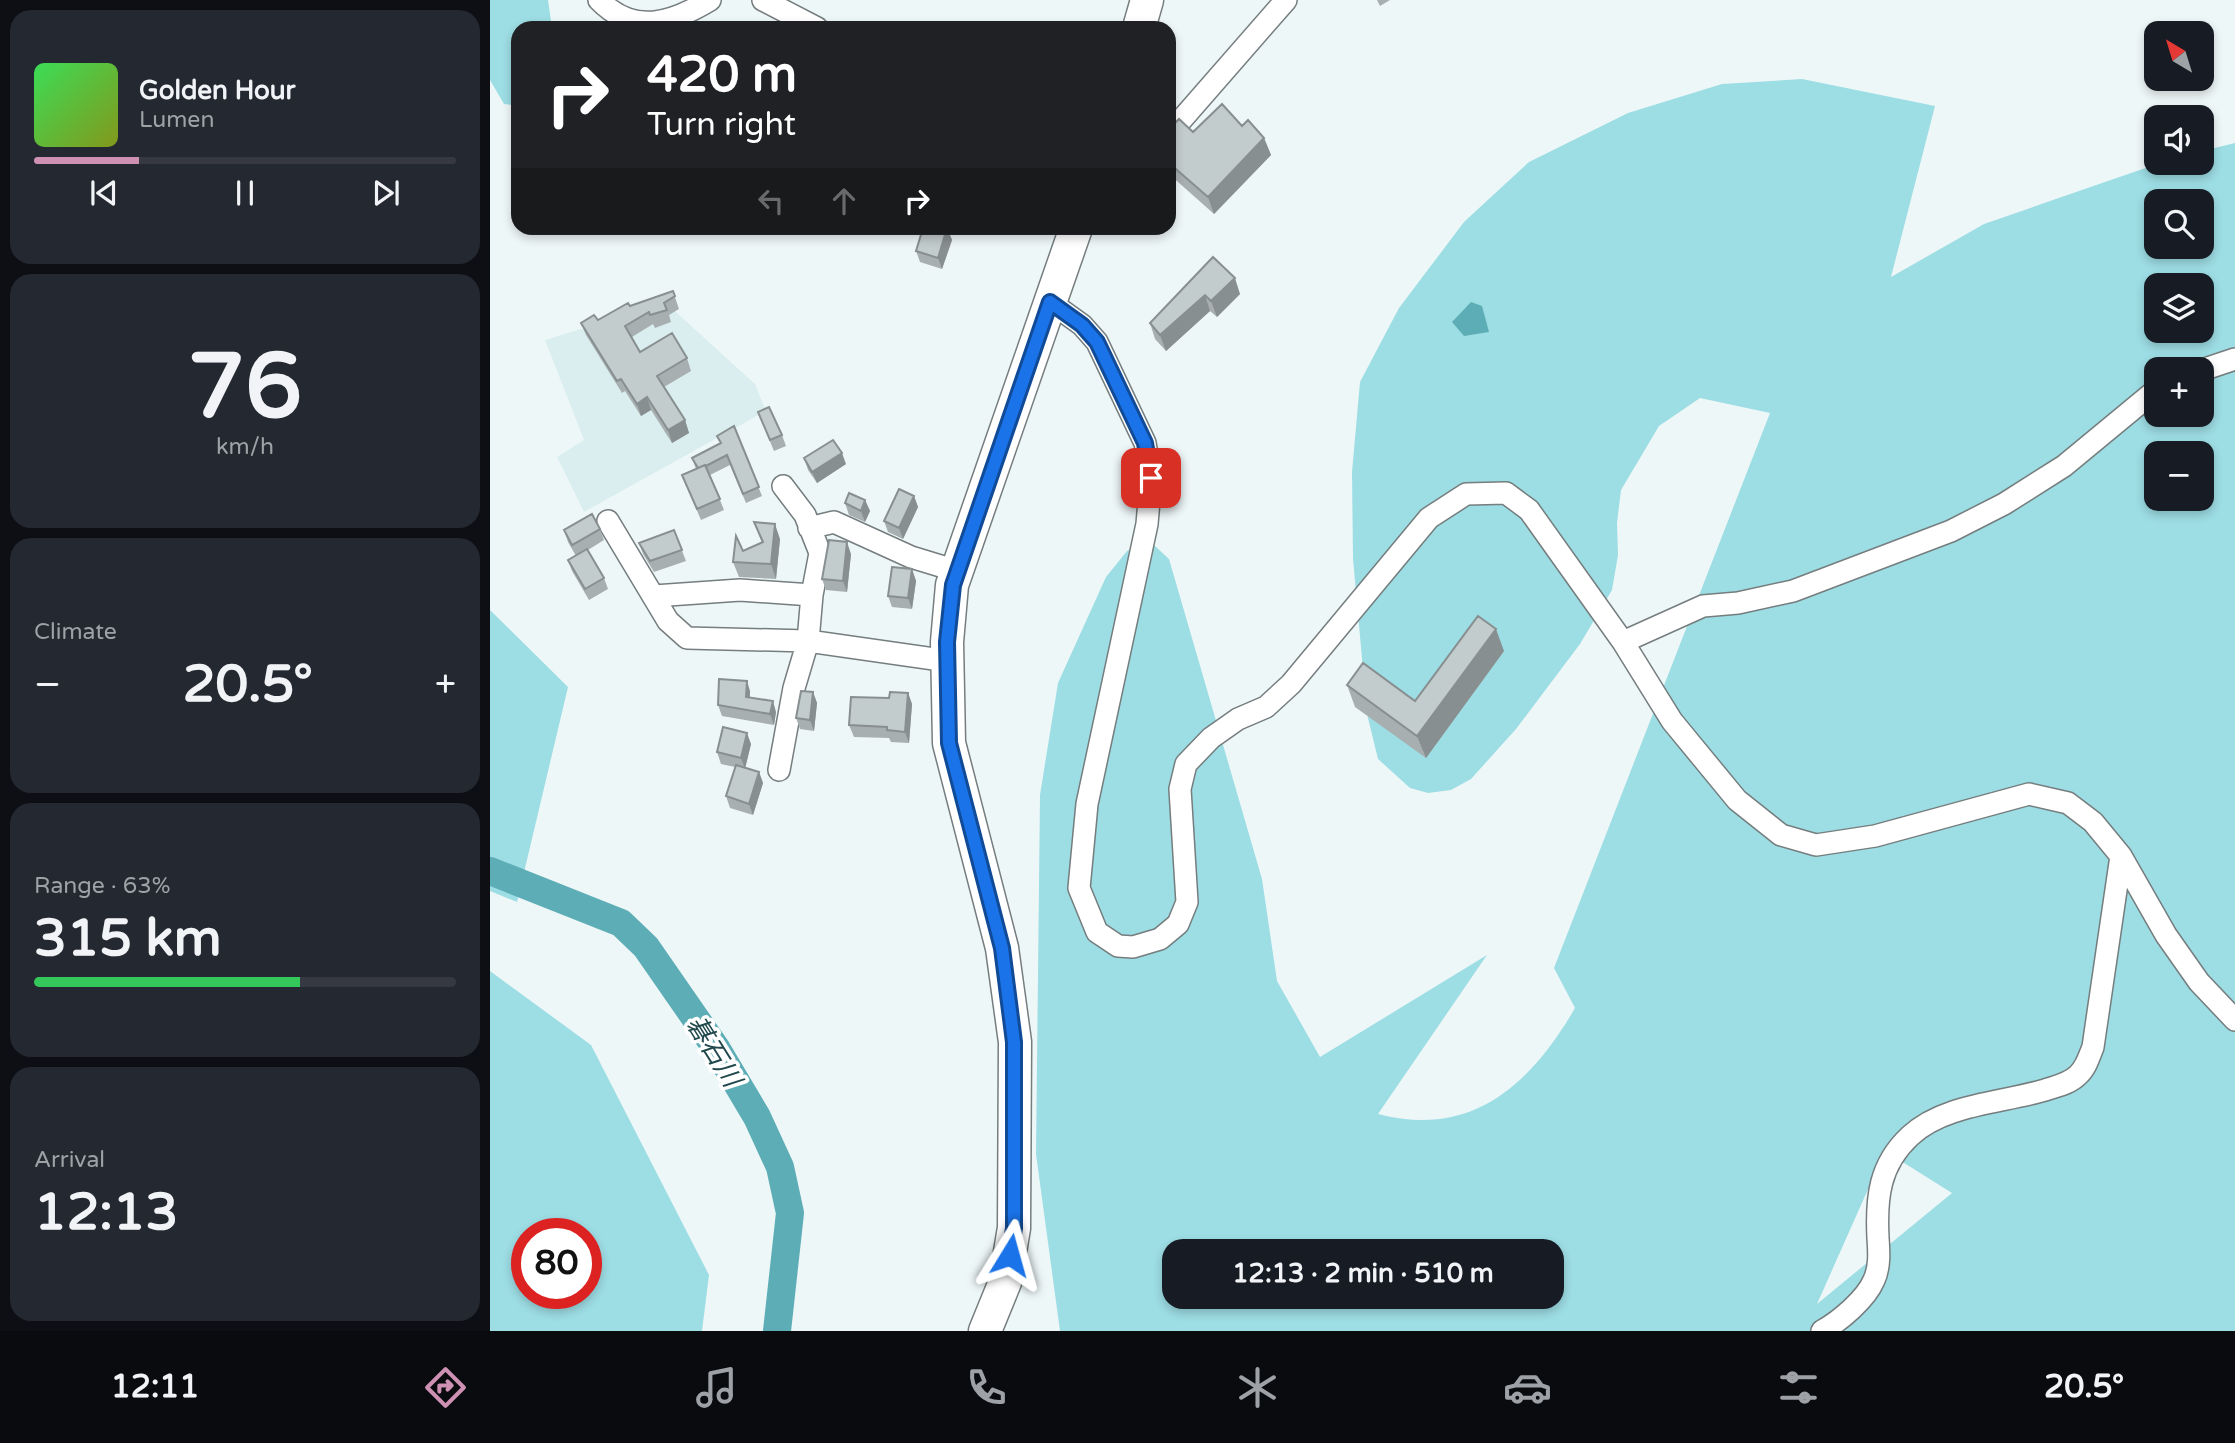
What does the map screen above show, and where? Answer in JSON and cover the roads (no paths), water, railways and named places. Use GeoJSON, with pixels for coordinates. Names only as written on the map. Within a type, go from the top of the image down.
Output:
{"type":"FeatureCollection","features":[{"type":"Feature","properties":{"kind":"highway"},"geometry":{"type":"LineString","coordinates":[[1141,21],[1147,0]]}},
{"type":"Feature","properties":{"kind":"highway"},"geometry":{"type":"LineString","coordinates":[[985,1331],[1004,1282],[1014,1228],[1014,1042],[1002,948],[949,743],[948,662],[953,585],[1074,235]]}},
{"type":"Feature","properties":{"kind":"street"},"geometry":{"type":"LineString","coordinates":[[599,0],[612,12],[631,21]]}},
{"type":"Feature","properties":{"kind":"street"},"geometry":{"type":"LineString","coordinates":[[667,21],[682,17],[710,0]]}},
{"type":"Feature","properties":{"kind":"street"},"geometry":{"type":"LineString","coordinates":[[763,0],[804,21]]}},
{"type":"Feature","properties":{"kind":"street"},"geometry":{"type":"LineString","coordinates":[[1176,126],[1286,0]]}},
{"type":"Feature","properties":{"kind":"street"},"geometry":{"type":"LineString","coordinates":[[1050,302],[1082,325],[1097,342],[1145,443],[1151,478],[1144,537],[1087,804],[1079,888],[1097,932],[1118,946],[1133,947],[1160,939],[1178,924],[1187,902],[1180,789],[1186,764],[1211,738],[1238,719],[1266,707],[1291,684],[1429,518],[1466,494],[1506,493],[1529,510],[1623,642],[1672,721],[1737,800],[1781,835],[1816,845],[1875,836],[2029,794],[2068,803],[2093,822],[2121,856],[2166,936],[2199,982],[2235,1020]]}},
{"type":"Feature","properties":{"kind":"street"},"geometry":{"type":"LineString","coordinates":[[2214,366],[2235,359]]}},
{"type":"Feature","properties":{"kind":"street"},"geometry":{"type":"LineString","coordinates":[[1623,642],[1703,606],[1738,603],[1793,591],[1951,531],[2004,504],[2064,466],[2144,400]]}},
{"type":"Feature","properties":{"kind":"street"},"geometry":{"type":"LineString","coordinates":[[779,770],[794,688],[808,641],[812,595],[820,553],[804,515],[783,485]]}},
{"type":"Feature","properties":{"kind":"street"},"geometry":{"type":"LineString","coordinates":[[608,521],[668,621],[687,638],[808,641],[948,662]]}},
{"type":"Feature","properties":{"kind":"street"},"geometry":{"type":"LineString","coordinates":[[809,528],[834,522],[911,558],[957,571]]}},
{"type":"Feature","properties":{"kind":"street"},"geometry":{"type":"LineString","coordinates":[[654,596],[740,590],[812,595]]}},
{"type":"Feature","properties":{"kind":"street"},"geometry":{"type":"LineString","coordinates":[[1822,1331],[1866,1294],[1875,1278],[1879,1259],[1876,1205],[1882,1177],[1890,1157],[1912,1134],[1954,1113],[2036,1093],[2069,1082],[2080,1074],[2093,1047],[2121,856]]}},
{"type":"Feature","properties":{"kind":"waterway","name":"碁石川"},"geometry":{"type":"LineString","coordinates":[[490,871],[621,923],[646,947],[716,1048],[757,1117],[780,1167],[790,1213],[777,1331]]}}]}
